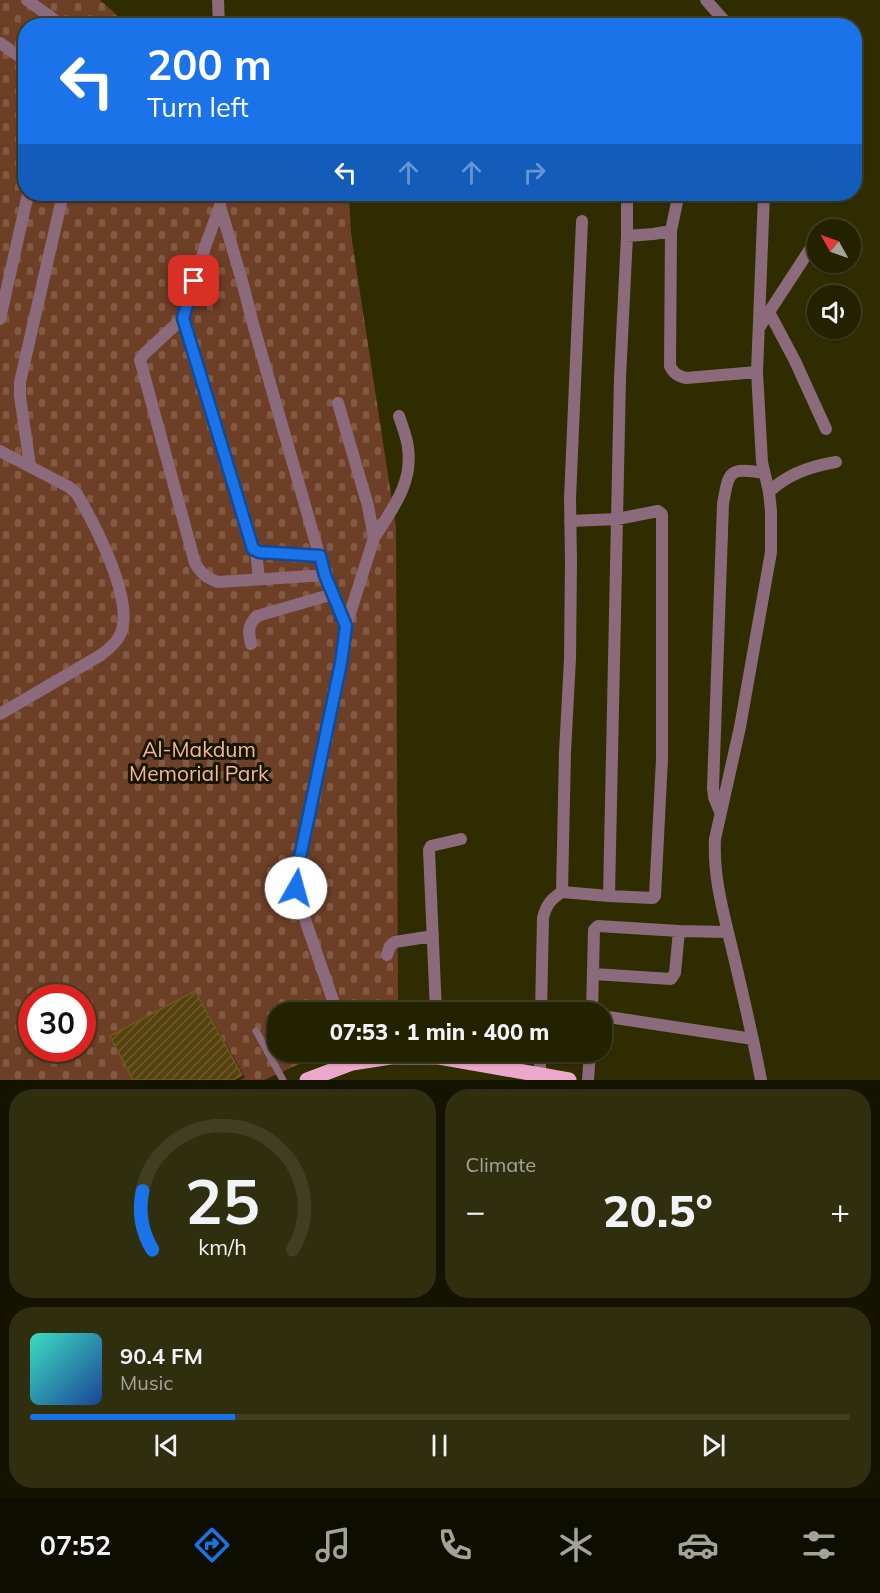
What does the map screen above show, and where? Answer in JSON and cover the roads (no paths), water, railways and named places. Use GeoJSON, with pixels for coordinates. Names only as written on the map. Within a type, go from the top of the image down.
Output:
{"type":"FeatureCollection","features":[{"type":"Feature","properties":{"kind":"main road"},"geometry":{"type":"LineString","coordinates":[[307,1080],[341,1062]]}},
{"type":"Feature","properties":{"kind":"main road"},"geometry":{"type":"LineString","coordinates":[[477,1062],[569,1080]]}},
{"type":"Feature","properties":{"kind":"street"},"geometry":{"type":"LineString","coordinates":[[27,0],[52,18]]}},
{"type":"Feature","properties":{"kind":"street"},"geometry":{"type":"LineString","coordinates":[[218,0],[219,18]]}},
{"type":"Feature","properties":{"kind":"street"},"geometry":{"type":"LineString","coordinates":[[706,0],[722,18]]}},
{"type":"Feature","properties":{"kind":"street"},"geometry":{"type":"LineString","coordinates":[[0,42],[18,55]]}},
{"type":"Feature","properties":{"kind":"street"},"geometry":{"type":"LineString","coordinates":[[0,318],[26,201]]}},
{"type":"Feature","properties":{"kind":"street"},"geometry":{"type":"LineString","coordinates":[[30,466],[20,382],[61,201]]}},
{"type":"Feature","properties":{"kind":"street"},"geometry":{"type":"LineString","coordinates":[[220,201],[183,318],[140,360],[195,563],[200,573],[218,582],[325,575]]}},
{"type":"Feature","properties":{"kind":"street"},"geometry":{"type":"LineString","coordinates":[[220,201],[325,575],[346,626]]}},
{"type":"Feature","properties":{"kind":"street"},"geometry":{"type":"LineString","coordinates":[[609,896],[620,378],[627,201]]}},
{"type":"Feature","properties":{"kind":"street"},"geometry":{"type":"LineString","coordinates":[[677,201],[671,231],[670,366],[673,373],[678,377],[686,378],[757,372]]}},
{"type":"Feature","properties":{"kind":"street"},"geometry":{"type":"LineString","coordinates":[[761,1080],[717,883],[714,858],[720,812],[740,727],[771,552],[769,492],[764,473],[757,372],[764,201]]}},
{"type":"Feature","properties":{"kind":"street"},"geometry":{"type":"LineString","coordinates":[[562,892],[565,752],[570,659],[570,521],[582,221]]}},
{"type":"Feature","properties":{"kind":"street"},"geometry":{"type":"LineString","coordinates":[[627,236],[671,231]]}},
{"type":"Feature","properties":{"kind":"street"},"geometry":{"type":"LineString","coordinates":[[758,329],[807,254]]}},
{"type":"Feature","properties":{"kind":"street"},"geometry":{"type":"LineString","coordinates":[[769,312],[791,353],[826,429]]}},
{"type":"Feature","properties":{"kind":"street"},"geometry":{"type":"LineString","coordinates":[[183,318],[253,549],[256,551],[259,579]]}},
{"type":"Feature","properties":{"kind":"street"},"geometry":{"type":"LineString","coordinates":[[338,402],[368,506],[374,538]]}},
{"type":"Feature","properties":{"kind":"street"},"geometry":{"type":"LineString","coordinates":[[334,1002],[300,905],[296,876],[341,663],[346,626],[374,538],[403,492],[408,475],[408,448],[399,416]]}},
{"type":"Feature","properties":{"kind":"street"},"geometry":{"type":"LineString","coordinates":[[0,451],[69,487],[77,494],[110,559],[117,578],[123,623],[121,634],[112,647],[0,714]]}},
{"type":"Feature","properties":{"kind":"street"},"geometry":{"type":"LineString","coordinates":[[769,492],[791,475],[814,465],[836,462]]}},
{"type":"Feature","properties":{"kind":"street"},"geometry":{"type":"LineString","coordinates":[[720,812],[713,788],[723,504],[727,480],[731,473],[738,470],[764,473]]}},
{"type":"Feature","properties":{"kind":"street"},"geometry":{"type":"LineString","coordinates":[[541,1002],[543,918],[549,903],[562,892],[652,898],[657,894],[662,759],[662,514],[658,510],[617,519],[570,521]]}},
{"type":"Feature","properties":{"kind":"street"},"geometry":{"type":"LineString","coordinates":[[256,551],[320,556]]}},
{"type":"Feature","properties":{"kind":"street"},"geometry":{"type":"LineString","coordinates":[[251,644],[248,630],[257,616],[333,594]]}},
{"type":"Feature","properties":{"kind":"street"},"geometry":{"type":"LineString","coordinates":[[436,1002],[429,850],[435,844],[461,839]]}},
{"type":"Feature","properties":{"kind":"street"},"geometry":{"type":"LineString","coordinates":[[593,1002],[594,930],[598,926],[679,932],[728,932]]}},
{"type":"Feature","properties":{"kind":"street"},"geometry":{"type":"LineString","coordinates":[[594,974],[671,979],[675,973],[679,932]]}},
{"type":"Feature","properties":{"kind":"street"},"geometry":{"type":"LineString","coordinates":[[387,955],[390,946],[395,942],[433,936]]}},
{"type":"Feature","properties":{"kind":"street"},"geometry":{"type":"LineString","coordinates":[[612,1018],[753,1039]]}},
{"type":"Feature","properties":{"kind":"street"},"geometry":{"type":"LineString","coordinates":[[540,1062],[540,1075]]}},
{"type":"Feature","properties":{"kind":"street"},"geometry":{"type":"LineString","coordinates":[[588,1080],[589,1062]]}},
{"type":"Feature","properties":{"kind":"lane"},"geometry":{"type":"LineString","coordinates":[[256,1030],[283,1080]]}},
{"type":"Feature","properties":{"kind":"park label","name":"Al-Makdum Memorial Park"},"geometry":{"type":"Point","coordinates":[199,762]}}]}
